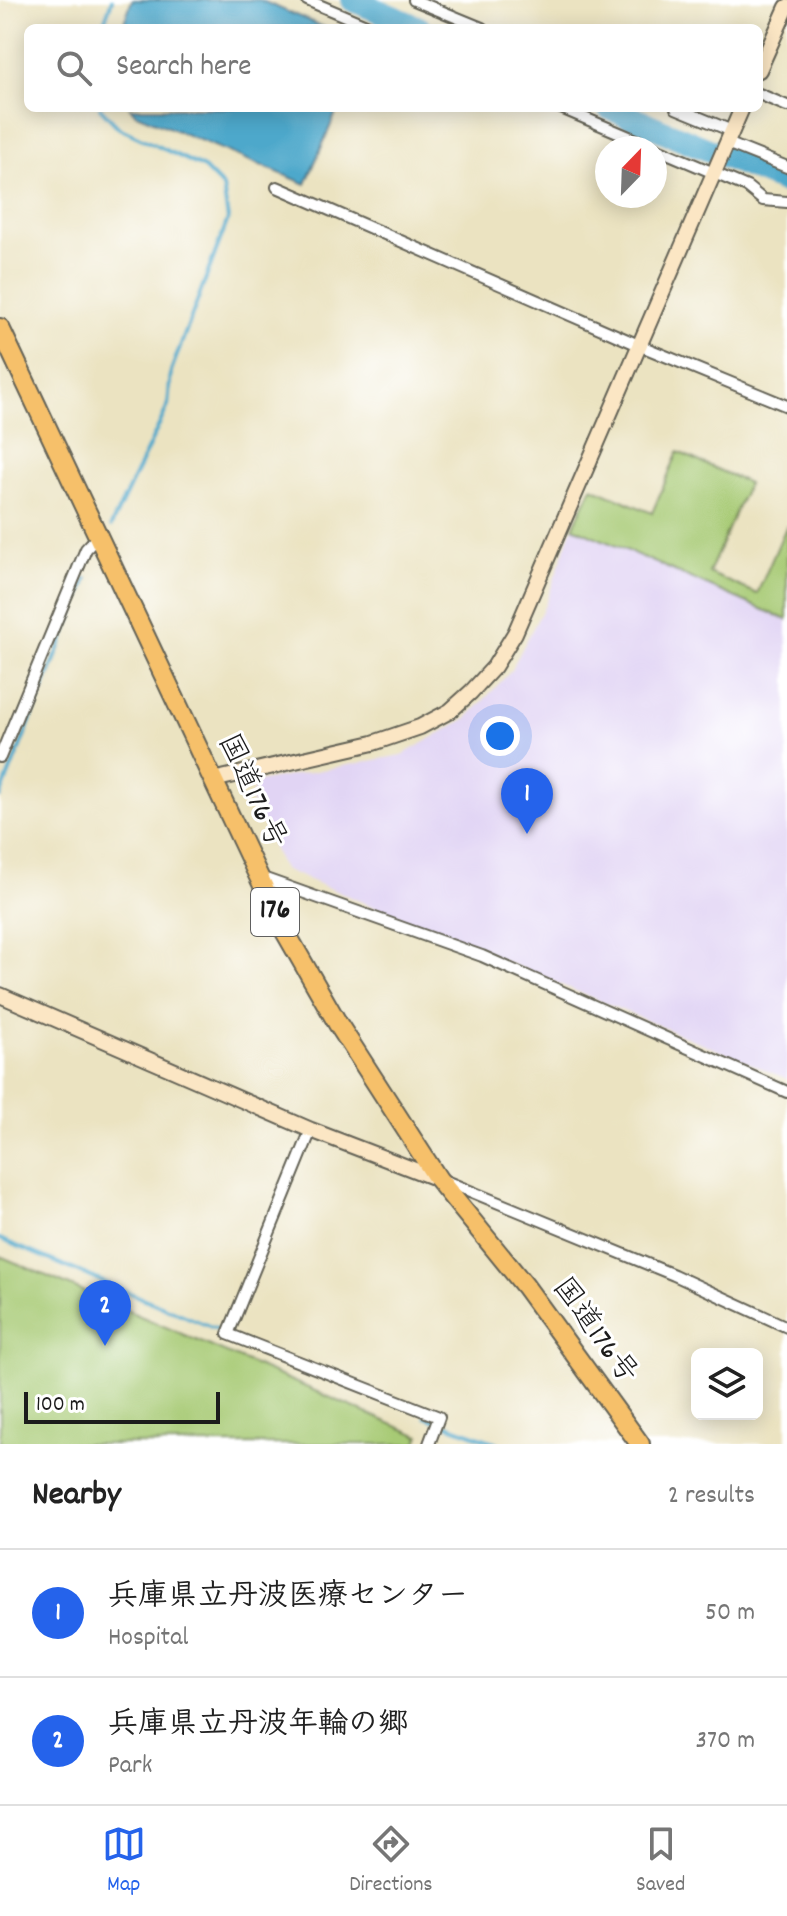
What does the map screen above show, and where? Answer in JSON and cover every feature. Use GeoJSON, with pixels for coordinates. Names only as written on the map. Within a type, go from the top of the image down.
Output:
{"type":"FeatureCollection","features":[{"type":"Feature","properties":{"kind":"highway","name":"国道176号"},"geometry":{"type":"LineString","coordinates":[[0,328],[258,876],[338,1024],[438,1179],[525,1286],[640,1444]]}},
{"type":"Feature","properties":{"kind":"street"},"geometry":{"type":"LineString","coordinates":[[307,0],[364,24]]}},
{"type":"Feature","properties":{"kind":"street"},"geometry":{"type":"LineString","coordinates":[[414,0],[472,24]]}},
{"type":"Feature","properties":{"kind":"street"},"geometry":{"type":"LineString","coordinates":[[763,61],[787,7]]}},
{"type":"Feature","properties":{"kind":"street"},"geometry":{"type":"LineString","coordinates":[[763,96],[787,106]]}},
{"type":"Feature","properties":{"kind":"street"},"geometry":{"type":"LineString","coordinates":[[571,112],[715,170],[747,187],[763,200],[787,202]]}},
{"type":"Feature","properties":{"kind":"street"},"geometry":{"type":"LineString","coordinates":[[683,112],[787,167]]}},
{"type":"Feature","properties":{"kind":"street"},"geometry":{"type":"LineString","coordinates":[[213,780],[384,739],[450,711],[494,667],[515,633],[740,112]]}},
{"type":"Feature","properties":{"kind":"street"},"geometry":{"type":"LineString","coordinates":[[277,187],[641,346],[787,406]]}},
{"type":"Feature","properties":{"kind":"street"},"geometry":{"type":"LineString","coordinates":[[0,757],[86,549],[99,535]]}},
{"type":"Feature","properties":{"kind":"street"},"geometry":{"type":"LineString","coordinates":[[258,876],[482,956],[787,1092]]}},
{"type":"Feature","properties":{"kind":"street"},"geometry":{"type":"LineString","coordinates":[[0,995],[311,1130],[617,1251],[787,1327]]}},
{"type":"Feature","properties":{"kind":"street"},"geometry":{"type":"LineString","coordinates":[[311,1130],[228,1334],[439,1417],[429,1444]]}},
{"type":"Feature","properties":{"kind":"shaded area"},"geometry":{"type":"Polygon","coordinates":[[[573,527],[787,620],[787,1079],[283,869],[250,798],[257,782],[402,755],[467,718],[510,672],[545,605],[573,527]]]}},
{"type":"Feature","properties":{"kind":"green space"},"geometry":{"type":"Polygon","coordinates":[[[678,452],[748,483],[709,573],[757,594],[787,525],[787,620],[573,527],[592,487],[652,513],[678,452]]]}},
{"type":"Feature","properties":{"kind":"green space"},"geometry":{"type":"Polygon","coordinates":[[[0,1256],[420,1436],[416,1444],[0,1444],[0,1256]]]}},
{"type":"Feature","properties":{"kind":"water"},"geometry":{"type":"Polygon","coordinates":[[[132,0],[260,0],[317,24],[123,24],[132,0]]]}},
{"type":"Feature","properties":{"kind":"water"},"geometry":{"type":"Polygon","coordinates":[[[134,112],[336,112],[306,184],[134,112]]]}},
{"type":"Feature","properties":{"kind":"waterway"},"geometry":{"type":"LineString","coordinates":[[103,24],[112,0]]}},
{"type":"Feature","properties":{"kind":"waterway"},"geometry":{"type":"LineString","coordinates":[[353,0],[410,24]]}},
{"type":"Feature","properties":{"kind":"waterway"},"geometry":{"type":"LineString","coordinates":[[104,112],[119,128],[204,168],[223,187],[228,219],[171,371],[168,406],[111,526]]}},
{"type":"Feature","properties":{"kind":"waterway"},"geometry":{"type":"LineString","coordinates":[[618,112],[787,183]]}},
{"type":"Feature","properties":{"kind":"waterway"},"geometry":{"type":"LineString","coordinates":[[0,797],[87,579]]}},
{"type":"Feature","properties":{"kind":"waterway"},"geometry":{"type":"LineString","coordinates":[[0,1239],[226,1333]]}},
{"type":"Feature","properties":{"kind":"waterway"},"geometry":{"type":"LineString","coordinates":[[426,1417],[499,1444]]}},
{"type":"Feature","properties":{"kind":"place","name":"兵庫県立丹波医療センター"},"geometry":{"type":"Point","coordinates":[527,834]}},
{"type":"Feature","properties":{"kind":"place","name":"兵庫県立丹波年輪の郷"},"geometry":{"type":"Point","coordinates":[105,1346]}}]}
